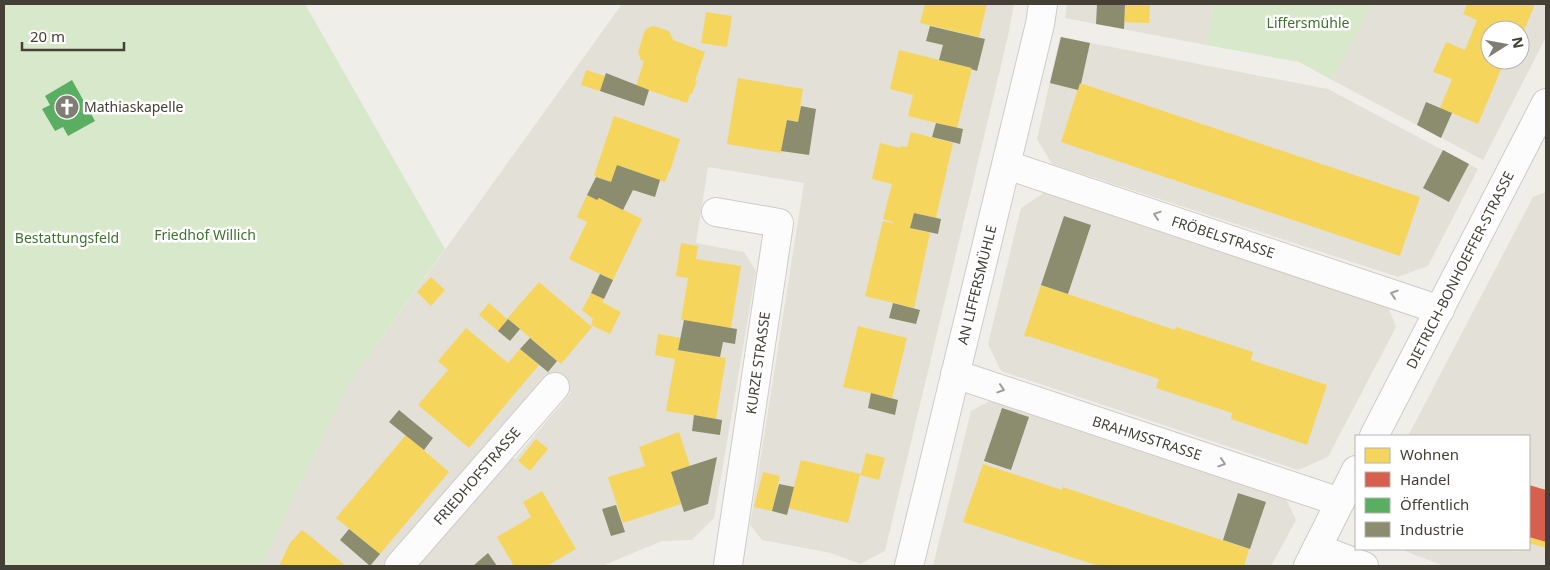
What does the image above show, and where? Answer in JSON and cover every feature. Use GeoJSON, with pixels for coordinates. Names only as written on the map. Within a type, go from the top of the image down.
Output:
{"type":"FeatureCollection","features":[{"type":"Feature","properties":{"kind":"street","name":"AN LIFFERSMÜHLE"},"geometry":{"type":"LineString","coordinates":[[909,566],[1007,165],[1043,4]]}},
{"type":"Feature","properties":{"kind":"street","name":"DIETRICH-BONHOEFFER-STRASSE"},"geometry":{"type":"LineString","coordinates":[[1375,435],[1440,310],[1538,138],[1546,103]]}},
{"type":"Feature","properties":{"kind":"street","name":"FRÖBELSTRASSE"},"geometry":{"type":"LineString","coordinates":[[1007,165],[1440,310]]}},
{"type":"Feature","properties":{"kind":"street","name":"KURZE STRASSE"},"geometry":{"type":"LineString","coordinates":[[716,212],[779,223],[728,566]]}},
{"type":"Feature","properties":{"kind":"street","name":"BRAHMSSTRASSE"},"geometry":{"type":"LineString","coordinates":[[955,374],[1340,502]]}},
{"type":"Feature","properties":{"kind":"street","name":"FRIEDHOFSTRASSE"},"geometry":{"type":"LineString","coordinates":[[399,566],[555,386]]}},
{"type":"Feature","properties":{"kind":"street"},"geometry":{"type":"LineString","coordinates":[[1355,472],[1313,557],[1364,566]]}},
{"type":"Feature","properties":{"kind":"shaded area"},"geometry":{"type":"Polygon","coordinates":[[[622,4],[1014,4],[1008,36],[885,551],[860,564],[831,553],[762,540],[750,525],[804,183],[708,167],[696,243],[744,252],[756,271],[714,518],[692,540],[662,541],[602,566],[416,566],[510,455],[515,459],[571,392],[550,375],[388,566],[261,566],[349,383],[622,4]]]}},
{"type":"Feature","properties":{"kind":"shaded area"},"geometry":{"type":"Polygon","coordinates":[[[1067,4],[1214,4],[1206,45],[1065,18],[1067,4]]]}},
{"type":"Feature","properties":{"kind":"shaded area"},"geometry":{"type":"Polygon","coordinates":[[[1372,4],[1546,4],[1546,37],[1530,68],[1530,20],[1480,20],[1480,70],[1529,70],[1483,160],[1332,80],[1372,4]]]}},
{"type":"Feature","properties":{"kind":"shaded area"},"geometry":{"type":"Polygon","coordinates":[[[1060,37],[1328,89],[1478,169],[1428,266],[1398,277],[1052,164],[1037,139],[1060,37]]]}},
{"type":"Feature","properties":{"kind":"shaded area"},"geometry":{"type":"Polygon","coordinates":[[[1045,192],[1078,201],[1387,304],[1396,327],[1328,457],[1298,470],[1001,371],[988,344],[1021,208],[1045,192]]]}},
{"type":"Feature","properties":{"kind":"shaded area"},"geometry":{"type":"Polygon","coordinates":[[[1546,192],[1546,566],[1444,566],[1403,550],[1530,550],[1530,435],[1409,435],[1533,197],[1546,192]]]}},
{"type":"Feature","properties":{"kind":"shaded area"},"geometry":{"type":"Polygon","coordinates":[[[995,398],[1284,495],[1296,520],[1271,566],[933,566],[971,411],[995,398]]]}},
{"type":"Feature","properties":{"kind":"green space","name":"Friedhof Willich"},"geometry":{"type":"Polygon","coordinates":[[[4,4],[305,4],[445,249],[349,383],[261,566],[4,566],[4,4]]]}},
{"type":"Feature","properties":{"kind":"green space","name":"Liffersmühle"},"geometry":{"type":"Polygon","coordinates":[[[1214,4],[1372,4],[1332,80],[1299,62],[1206,45],[1214,4]]]}},
{"type":"Feature","properties":{"kind":"building: Wohnen"},"geometry":{"type":"Polygon","coordinates":[[[925,4],[987,4],[979,37],[920,23],[925,4]]]}},
{"type":"Feature","properties":{"kind":"building: Wohnen"},"geometry":{"type":"Polygon","coordinates":[[[1125,4],[1150,4],[1149,23],[1124,22],[1125,4]]]}},
{"type":"Feature","properties":{"kind":"building: Wohnen"},"geometry":{"type":"Polygon","coordinates":[[[1467,4],[1535,4],[1528,20],[1480,20],[1480,70],[1501,70],[1478,124],[1440,108],[1452,79],[1433,72],[1446,42],[1465,50],[1477,20],[1463,14],[1467,4]]]}},
{"type":"Feature","properties":{"kind":"building: Wohnen"},"geometry":{"type":"Polygon","coordinates":[[[706,12],[732,16],[727,47],[701,43],[706,12]]]}},
{"type":"Feature","properties":{"kind":"building: Wohnen"},"geometry":{"type":"Polygon","coordinates":[[[653,26],[669,31],[673,40],[705,52],[695,81],[697,81],[687,103],[636,86],[644,61],[641,60],[638,52],[645,30],[653,26]]]}},
{"type":"Feature","properties":{"kind":"building: Wohnen"},"geometry":{"type":"Polygon","coordinates":[[[899,50],[972,68],[957,128],[908,116],[913,95],[890,89],[899,50]]]}},
{"type":"Feature","properties":{"kind":"building: Wohnen"},"geometry":{"type":"Polygon","coordinates":[[[586,70],[605,76],[600,91],[581,85],[586,70]]]}},
{"type":"Feature","properties":{"kind":"building: Wohnen"},"geometry":{"type":"Polygon","coordinates":[[[738,78],[803,89],[798,122],[787,120],[781,153],[727,144],[738,78]]]}},
{"type":"Feature","properties":{"kind":"building: Wohnen"},"geometry":{"type":"Polygon","coordinates":[[[1080,83],[1420,197],[1400,256],[1061,142],[1080,83]]]}},
{"type":"Feature","properties":{"kind":"building: Wohnen"},"geometry":{"type":"Polygon","coordinates":[[[614,116],[680,139],[665,182],[617,165],[611,182],[594,176],[614,116]]]}},
{"type":"Feature","properties":{"kind":"building: Wohnen"},"geometry":{"type":"Polygon","coordinates":[[[911,132],[953,143],[936,218],[914,213],[910,228],[930,233],[914,308],[865,296],[883,221],[893,223],[883,219],[892,184],[872,179],[880,143],[900,148],[901,146],[907,147],[911,132]]]}},
{"type":"Feature","properties":{"kind":"building: Wohnen"},"geometry":{"type":"Polygon","coordinates":[[[587,195],[597,200],[599,198],[642,219],[613,280],[569,259],[587,222],[577,217],[587,195]]]}},
{"type":"Feature","properties":{"kind":"building: Wohnen"},"geometry":{"type":"Polygon","coordinates":[[[681,243],[698,246],[696,259],[741,266],[731,328],[681,320],[688,278],[676,276],[681,243]]]}},
{"type":"Feature","properties":{"kind":"building: Wohnen"},"geometry":{"type":"Polygon","coordinates":[[[431,277],[445,290],[431,306],[417,292],[431,277]]]}},
{"type":"Feature","properties":{"kind":"building: Wohnen"},"geometry":{"type":"Polygon","coordinates":[[[539,282],[592,327],[561,364],[508,319],[498,331],[479,315],[489,303],[507,319],[539,282]]]}},
{"type":"Feature","properties":{"kind":"building: Wohnen"},"geometry":{"type":"Polygon","coordinates":[[[1041,285],[1175,330],[1176,327],[1253,352],[1251,360],[1327,385],[1307,445],[1231,419],[1232,413],[1156,388],[1159,379],[1024,336],[1041,285]]]}},
{"type":"Feature","properties":{"kind":"building: Wohnen"},"geometry":{"type":"Polygon","coordinates":[[[591,293],[604,299],[602,302],[621,312],[610,334],[591,325],[593,319],[582,310],[591,293]]]}},
{"type":"Feature","properties":{"kind":"building: Wohnen"},"geometry":{"type":"Polygon","coordinates":[[[858,326],[907,338],[892,398],[843,387],[858,326]]]}},
{"type":"Feature","properties":{"kind":"building: Wohnen"},"geometry":{"type":"Polygon","coordinates":[[[466,328],[508,363],[520,349],[539,365],[469,448],[418,405],[448,370],[438,361],[466,328]]]}},
{"type":"Feature","properties":{"kind":"building: Wohnen"},"geometry":{"type":"Polygon","coordinates":[[[658,334],[681,338],[678,350],[726,358],[716,419],[666,411],[675,359],[655,355],[658,334]]]}},
{"type":"Feature","properties":{"kind":"building: Wohnen"},"geometry":{"type":"Polygon","coordinates":[[[679,432],[690,466],[671,472],[681,504],[623,523],[608,477],[645,466],[639,447],[679,432]]]}},
{"type":"Feature","properties":{"kind":"building: Wohnen"},"geometry":{"type":"Polygon","coordinates":[[[406,435],[449,472],[380,554],[336,518],[406,435]]]}},
{"type":"Feature","properties":{"kind":"building: Wohnen"},"geometry":{"type":"Polygon","coordinates":[[[536,439],[548,449],[530,471],[518,461],[536,439]]]}},
{"type":"Feature","properties":{"kind":"building: Wohnen"},"geometry":{"type":"Polygon","coordinates":[[[866,453],[885,458],[879,480],[860,475],[848,523],[788,508],[801,460],[861,474],[866,453]]]}},
{"type":"Feature","properties":{"kind":"building: Wohnen"},"geometry":{"type":"Polygon","coordinates":[[[983,464],[1062,490],[1063,487],[1249,549],[1244,566],[1099,566],[963,522],[983,464]]]}},
{"type":"Feature","properties":{"kind":"building: Wohnen"},"geometry":{"type":"Polygon","coordinates":[[[763,472],[780,476],[772,511],[754,507],[763,472]]]}},
{"type":"Feature","properties":{"kind":"building: Wohnen"},"geometry":{"type":"Polygon","coordinates":[[[542,491],[576,549],[547,566],[514,566],[497,537],[531,517],[523,502],[542,491]]]}},
{"type":"Feature","properties":{"kind":"building: Wohnen"},"geometry":{"type":"Polygon","coordinates":[[[302,530],[346,566],[279,566],[290,543],[302,530]]]}},
{"type":"Feature","properties":{"kind":"building: Wohnen"},"geometry":{"type":"Polygon","coordinates":[[[1530,537],[1546,542],[1546,548],[1530,543],[1530,537]]]}},
{"type":"Feature","properties":{"kind":"building: Handel"},"geometry":{"type":"Polygon","coordinates":[[[1530,485],[1546,490],[1546,542],[1530,537],[1530,485]]]}},
{"type":"Feature","properties":{"kind":"building: Öffentlich","name":"Mathiaskapelle"},"geometry":{"type":"Polygon","coordinates":[[[72,80],[95,121],[68,136],[63,127],[55,131],[42,109],[50,105],[45,96],[72,80]]]}},
{"type":"Feature","properties":{"kind":"building: Industrie"},"geometry":{"type":"Polygon","coordinates":[[[1097,4],[1125,4],[1124,29],[1096,24],[1097,4]]]}},
{"type":"Feature","properties":{"kind":"building: Industrie"},"geometry":{"type":"Polygon","coordinates":[[[930,26],[985,39],[977,71],[939,60],[943,45],[926,41],[930,26]]]}},
{"type":"Feature","properties":{"kind":"building: Industrie"},"geometry":{"type":"Polygon","coordinates":[[[1061,37],[1090,43],[1078,90],[1050,83],[1061,37]]]}},
{"type":"Feature","properties":{"kind":"building: Industrie"},"geometry":{"type":"Polygon","coordinates":[[[606,73],[649,90],[644,106],[600,91],[606,73]]]}},
{"type":"Feature","properties":{"kind":"building: Industrie"},"geometry":{"type":"Polygon","coordinates":[[[1426,102],[1452,113],[1441,138],[1417,125],[1426,102]]]}},
{"type":"Feature","properties":{"kind":"building: Industrie"},"geometry":{"type":"Polygon","coordinates":[[[801,106],[816,109],[809,155],[781,151],[787,120],[798,122],[801,106]]]}},
{"type":"Feature","properties":{"kind":"building: Industrie"},"geometry":{"type":"Polygon","coordinates":[[[936,123],[963,129],[960,144],[932,137],[936,123]]]}},
{"type":"Feature","properties":{"kind":"building: Industrie"},"geometry":{"type":"Polygon","coordinates":[[[1443,150],[1469,164],[1449,202],[1423,188],[1443,150]]]}},
{"type":"Feature","properties":{"kind":"building: Industrie"},"geometry":{"type":"Polygon","coordinates":[[[617,165],[660,180],[655,197],[633,190],[623,210],[599,198],[597,200],[587,195],[596,177],[611,182],[617,165]]]}},
{"type":"Feature","properties":{"kind":"building: Industrie"},"geometry":{"type":"Polygon","coordinates":[[[914,213],[941,219],[938,234],[910,228],[914,213]]]}},
{"type":"Feature","properties":{"kind":"building: Industrie"},"geometry":{"type":"Polygon","coordinates":[[[1064,216],[1091,225],[1068,294],[1041,285],[1064,216]]]}},
{"type":"Feature","properties":{"kind":"building: Industrie"},"geometry":{"type":"Polygon","coordinates":[[[600,274],[613,280],[604,299],[591,293],[600,274]]]}},
{"type":"Feature","properties":{"kind":"building: Industrie"},"geometry":{"type":"Polygon","coordinates":[[[893,303],[920,310],[916,324],[889,318],[893,303]]]}},
{"type":"Feature","properties":{"kind":"building: Industrie"},"geometry":{"type":"Polygon","coordinates":[[[508,319],[520,329],[510,341],[498,331],[508,319]]]}},
{"type":"Feature","properties":{"kind":"building: Industrie"},"geometry":{"type":"Polygon","coordinates":[[[684,320],[737,329],[735,344],[723,342],[720,357],[678,350],[684,320]]]}},
{"type":"Feature","properties":{"kind":"building: Industrie"},"geometry":{"type":"Polygon","coordinates":[[[530,338],[557,361],[548,372],[520,349],[530,338]]]}},
{"type":"Feature","properties":{"kind":"building: Industrie"},"geometry":{"type":"Polygon","coordinates":[[[871,393],[898,400],[895,415],[868,408],[871,393]]]}},
{"type":"Feature","properties":{"kind":"building: Industrie"},"geometry":{"type":"Polygon","coordinates":[[[1002,408],[1029,417],[1011,470],[984,461],[1002,408]]]}},
{"type":"Feature","properties":{"kind":"building: Industrie"},"geometry":{"type":"Polygon","coordinates":[[[399,410],[433,438],[424,450],[389,422],[399,410]]]}},
{"type":"Feature","properties":{"kind":"building: Industrie"},"geometry":{"type":"Polygon","coordinates":[[[694,415],[722,420],[720,435],[692,431],[694,415]]]}},
{"type":"Feature","properties":{"kind":"building: Industrie"},"geometry":{"type":"Polygon","coordinates":[[[717,457],[708,504],[684,512],[671,472],[717,457]]]}},
{"type":"Feature","properties":{"kind":"building: Industrie"},"geometry":{"type":"Polygon","coordinates":[[[779,484],[794,487],[787,515],[772,511],[779,484]]]}},
{"type":"Feature","properties":{"kind":"building: Industrie"},"geometry":{"type":"Polygon","coordinates":[[[1238,493],[1266,502],[1250,549],[1223,540],[1238,493]]]}},
{"type":"Feature","properties":{"kind":"building: Industrie"},"geometry":{"type":"Polygon","coordinates":[[[616,505],[625,532],[611,536],[602,509],[616,505]]]}},
{"type":"Feature","properties":{"kind":"building: Industrie"},"geometry":{"type":"Polygon","coordinates":[[[349,529],[380,554],[370,566],[340,540],[349,529]]]}},
{"type":"Feature","properties":{"kind":"building: Industrie"},"geometry":{"type":"Polygon","coordinates":[[[488,553],[497,566],[473,566],[488,553]]]}},
{"type":"Feature","properties":{"kind":"place","name":"Mathiaskapelle"},"geometry":{"type":"Point","coordinates":[67,107]}},
{"type":"Feature","properties":{"kind":"park label","name":"Bestattungsfeld"},"geometry":{"type":"Point","coordinates":[67,238]}}]}
